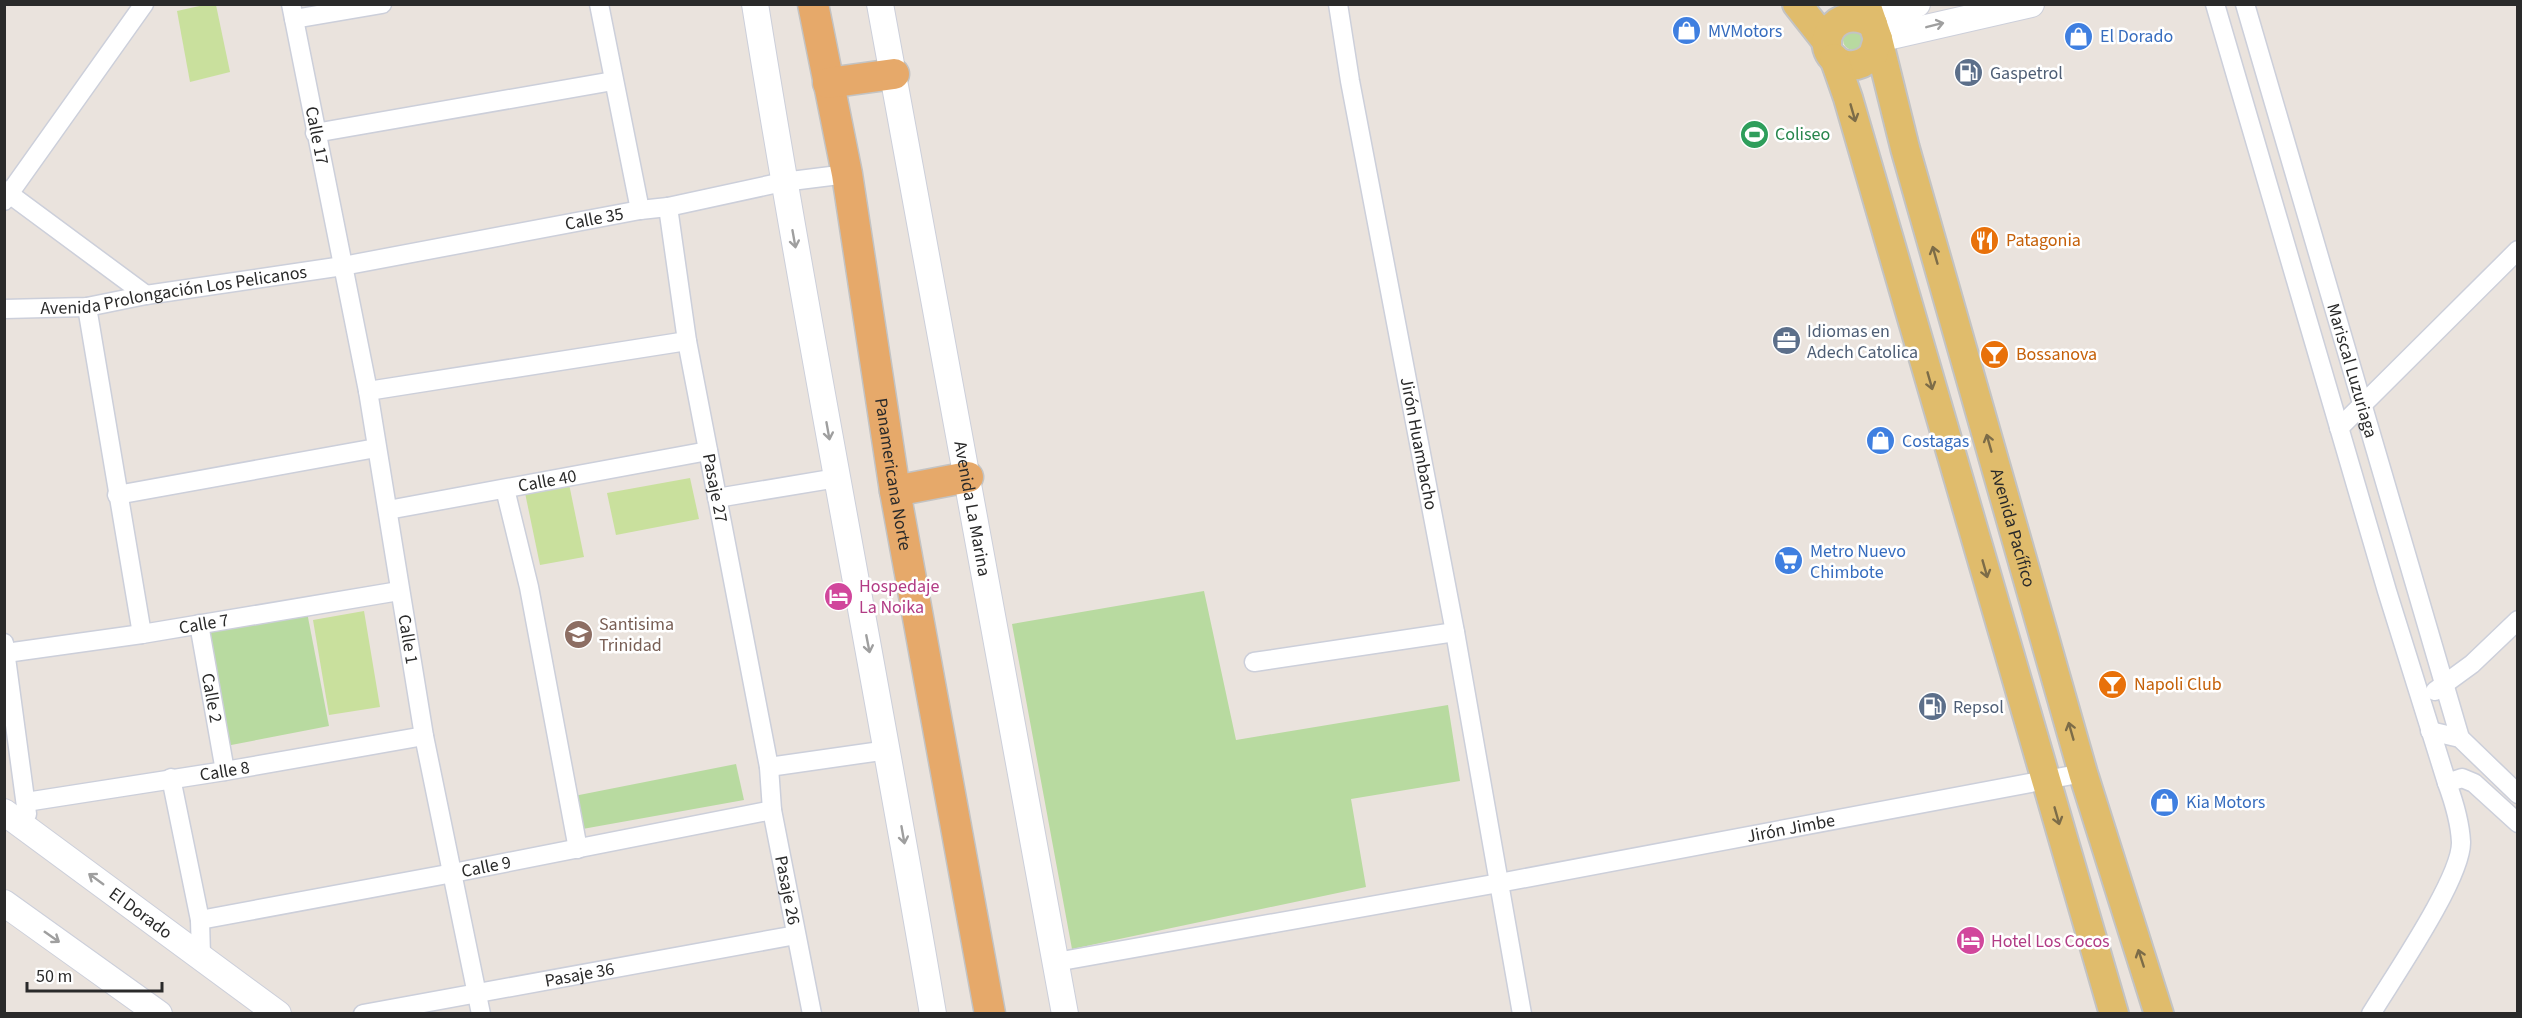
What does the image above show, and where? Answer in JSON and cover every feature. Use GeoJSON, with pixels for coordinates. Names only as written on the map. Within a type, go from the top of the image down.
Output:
{"type":"FeatureCollection","features":[{"type":"Feature","properties":{"kind":"highway","name":"Panamericana Norte"},"geometry":{"type":"LineString","coordinates":[[813,4],[847,174],[895,491],[990,1014]]}},
{"type":"Feature","properties":{"kind":"highway"},"geometry":{"type":"LineString","coordinates":[[828,83],[894,74]]}},
{"type":"Feature","properties":{"kind":"highway"},"geometry":{"type":"LineString","coordinates":[[895,491],[968,477]]}},
{"type":"Feature","properties":{"kind":"main road"},"geometry":{"type":"LineString","coordinates":[[755,4],[783,182],[888,750],[933,1014]]}},
{"type":"Feature","properties":{"kind":"main road","name":"Avenida La Marina"},"geometry":{"type":"LineString","coordinates":[[880,4],[1065,1014]]}},
{"type":"Feature","properties":{"kind":"main road"},"geometry":{"type":"LineString","coordinates":[[1797,4],[1841,63],[1859,65],[1873,56],[1872,22]]}},
{"type":"Feature","properties":{"kind":"main road"},"geometry":{"type":"LineString","coordinates":[[1872,22],[1917,4]]}},
{"type":"Feature","properties":{"kind":"main road"},"geometry":{"type":"LineString","coordinates":[[2031,4],[1872,22],[1859,15],[1843,15],[1830,26],[1830,50],[1852,109],[2114,1014]]}},
{"type":"Feature","properties":{"kind":"main road","name":"Avenida Pacífico"},"geometry":{"type":"LineString","coordinates":[[1872,22],[1908,159],[2083,774],[2159,1014]]}},
{"type":"Feature","properties":{"kind":"main road","name":"El Dorado"},"geometry":{"type":"LineString","coordinates":[[15,807],[27,828],[278,1014]]}},
{"type":"Feature","properties":{"kind":"main road"},"geometry":{"type":"LineString","coordinates":[[4,903],[159,1014]]}},
{"type":"Feature","properties":{"kind":"street"},"geometry":{"type":"LineString","coordinates":[[144,4],[6,195],[146,295]]}},
{"type":"Feature","properties":{"kind":"street"},"geometry":{"type":"LineString","coordinates":[[293,12],[382,4]]}},
{"type":"Feature","properties":{"kind":"street"},"geometry":{"type":"LineString","coordinates":[[599,4],[612,81],[640,210]]}},
{"type":"Feature","properties":{"kind":"street","name":"Jirón Huambacho"},"geometry":{"type":"LineString","coordinates":[[1338,4],[1352,92],[1455,632],[1522,1014]]}},
{"type":"Feature","properties":{"kind":"street","name":"Mariscal Luzuriaga"},"geometry":{"type":"LineString","coordinates":[[2215,4],[2339,428],[2430,731],[2456,807],[2461,844],[2453,874],[2371,1014]]}},
{"type":"Feature","properties":{"kind":"street","name":"Mariscal Luzuriaga"},"geometry":{"type":"LineString","coordinates":[[2245,4],[2460,738],[2517,794]]}},
{"type":"Feature","properties":{"kind":"street","name":"Calle 17"},"geometry":{"type":"LineString","coordinates":[[293,12],[343,266]]}},
{"type":"Feature","properties":{"kind":"street"},"geometry":{"type":"LineString","coordinates":[[315,133],[612,81]]}},
{"type":"Feature","properties":{"kind":"street","name":"Calle 35"},"geometry":{"type":"LineString","coordinates":[[343,266],[640,210],[668,207],[783,182],[847,174]]}},
{"type":"Feature","properties":{"kind":"street","name":"Pasaje 27"},"geometry":{"type":"LineString","coordinates":[[668,207],[687,341],[769,766]]}},
{"type":"Feature","properties":{"kind":"street"},"geometry":{"type":"LineString","coordinates":[[2339,428],[2517,250]]}},
{"type":"Feature","properties":{"kind":"street","name":"Avenida Prolongación Los Pelicanos"},"geometry":{"type":"LineString","coordinates":[[4,309],[87,308],[146,295],[343,266]]}},
{"type":"Feature","properties":{"kind":"street","name":"Calle 1"},"geometry":{"type":"LineString","coordinates":[[343,266],[368,391],[424,736],[481,1014]]}},
{"type":"Feature","properties":{"kind":"street"},"geometry":{"type":"LineString","coordinates":[[87,308],[142,634]]}},
{"type":"Feature","properties":{"kind":"street"},"geometry":{"type":"LineString","coordinates":[[368,391],[687,341]]}},
{"type":"Feature","properties":{"kind":"street"},"geometry":{"type":"LineString","coordinates":[[117,495],[376,448]]}},
{"type":"Feature","properties":{"kind":"street","name":"Calle 40"},"geometry":{"type":"LineString","coordinates":[[388,510],[708,451]]}},
{"type":"Feature","properties":{"kind":"street"},"geometry":{"type":"LineString","coordinates":[[717,498],[837,478]]}},
{"type":"Feature","properties":{"kind":"street"},"geometry":{"type":"LineString","coordinates":[[506,489],[529,587],[578,849]]}},
{"type":"Feature","properties":{"kind":"street","name":"Calle 7"},"geometry":{"type":"LineString","coordinates":[[5,648],[142,634],[399,591]]}},
{"type":"Feature","properties":{"kind":"street"},"geometry":{"type":"LineString","coordinates":[[2421,699],[2445,686],[2472,664],[2517,620]]}},
{"type":"Feature","properties":{"kind":"street","name":"Calle 2"},"geometry":{"type":"LineString","coordinates":[[199,624],[225,771]]}},
{"type":"Feature","properties":{"kind":"street"},"geometry":{"type":"LineString","coordinates":[[1254,662],[1455,632]]}},
{"type":"Feature","properties":{"kind":"street"},"geometry":{"type":"LineString","coordinates":[[5,648],[15,807]]}},
{"type":"Feature","properties":{"kind":"street"},"geometry":{"type":"LineString","coordinates":[[2430,731],[2460,738]]}},
{"type":"Feature","properties":{"kind":"street","name":"Calle 8"},"geometry":{"type":"LineString","coordinates":[[15,807],[171,778],[225,771],[424,736]]}},
{"type":"Feature","properties":{"kind":"street"},"geometry":{"type":"LineString","coordinates":[[769,766],[888,750]]}},
{"type":"Feature","properties":{"kind":"street","name":"Pasaje 26"},"geometry":{"type":"LineString","coordinates":[[769,766],[772,810],[812,1014]]}},
{"type":"Feature","properties":{"kind":"street","name":"Jirón Jimbe"},"geometry":{"type":"LineString","coordinates":[[1056,962],[1499,883],[2083,774]]}},
{"type":"Feature","properties":{"kind":"street"},"geometry":{"type":"LineString","coordinates":[[171,778],[200,920],[201,956]]}},
{"type":"Feature","properties":{"kind":"street"},"geometry":{"type":"LineString","coordinates":[[2447,783],[2462,778],[2474,783],[2517,823]]}},
{"type":"Feature","properties":{"kind":"street","name":"Calle 9"},"geometry":{"type":"LineString","coordinates":[[200,920],[772,810]]}},
{"type":"Feature","properties":{"kind":"street","name":"Pasaje 36"},"geometry":{"type":"LineString","coordinates":[[363,1014],[796,935]]}},
{"type":"Feature","properties":{"kind":"green space"},"geometry":{"type":"Polygon","coordinates":[[[204,5],[216,5],[230,72],[190,82],[177,11],[204,5]]]}},
{"type":"Feature","properties":{"kind":"green space"},"geometry":{"type":"Polygon","coordinates":[[[1853,30],[1860,33],[1863,40],[1860,47],[1853,50],[1846,47],[1843,40],[1846,33],[1853,30]]]}},
{"type":"Feature","properties":{"kind":"green space"},"geometry":{"type":"Polygon","coordinates":[[[690,478],[699,519],[616,535],[607,493],[690,478]]]}},
{"type":"Feature","properties":{"kind":"green space"},"geometry":{"type":"Polygon","coordinates":[[[568,479],[584,557],[540,565],[524,488],[568,479]]]}},
{"type":"Feature","properties":{"kind":"green space"},"geometry":{"type":"Polygon","coordinates":[[[1204,591],[1236,740],[1448,705],[1460,781],[1351,799],[1366,887],[1072,949],[1012,624],[1204,591]]]}},
{"type":"Feature","properties":{"kind":"green space"},"geometry":{"type":"Polygon","coordinates":[[[306,607],[329,726],[226,746],[202,625],[306,607]]]}},
{"type":"Feature","properties":{"kind":"green space"},"geometry":{"type":"Polygon","coordinates":[[[364,611],[380,707],[329,715],[313,620],[364,611]]]}},
{"type":"Feature","properties":{"kind":"green space"},"geometry":{"type":"Polygon","coordinates":[[[736,764],[744,800],[577,830],[569,797],[736,764]]]}},
{"type":"Feature","properties":{"kind":"place","name":"MVMotors"},"geometry":{"type":"Point","coordinates":[1687,31]}},
{"type":"Feature","properties":{"kind":"place","name":"El Dorado"},"geometry":{"type":"Point","coordinates":[2079,36]}},
{"type":"Feature","properties":{"kind":"place","name":"Gaspetrol"},"geometry":{"type":"Point","coordinates":[1969,73]}},
{"type":"Feature","properties":{"kind":"place","name":"Coliseo"},"geometry":{"type":"Point","coordinates":[1754,134]}},
{"type":"Feature","properties":{"kind":"place","name":"Patagonia"},"geometry":{"type":"Point","coordinates":[1985,240]}},
{"type":"Feature","properties":{"kind":"place","name":"Idiomas en Adech Catolica"},"geometry":{"type":"Point","coordinates":[1786,341]}},
{"type":"Feature","properties":{"kind":"place","name":"Bossanova"},"geometry":{"type":"Point","coordinates":[1995,354]}},
{"type":"Feature","properties":{"kind":"place","name":"Costagas"},"geometry":{"type":"Point","coordinates":[1881,441]}},
{"type":"Feature","properties":{"kind":"place","name":"Metro Nuevo Chimbote"},"geometry":{"type":"Point","coordinates":[1789,561]}},
{"type":"Feature","properties":{"kind":"place","name":"Hospedaje La Noika"},"geometry":{"type":"Point","coordinates":[838,596]}},
{"type":"Feature","properties":{"kind":"place","name":"Santisima Trinidad"},"geometry":{"type":"Point","coordinates":[578,634]}},
{"type":"Feature","properties":{"kind":"place","name":"Napoli Club"},"geometry":{"type":"Point","coordinates":[2113,684]}},
{"type":"Feature","properties":{"kind":"place","name":"Repsol"},"geometry":{"type":"Point","coordinates":[1932,707]}},
{"type":"Feature","properties":{"kind":"place","name":"Kia Motors"},"geometry":{"type":"Point","coordinates":[2165,802]}},
{"type":"Feature","properties":{"kind":"place","name":"Hotel Los Cocos"},"geometry":{"type":"Point","coordinates":[1970,941]}}]}
